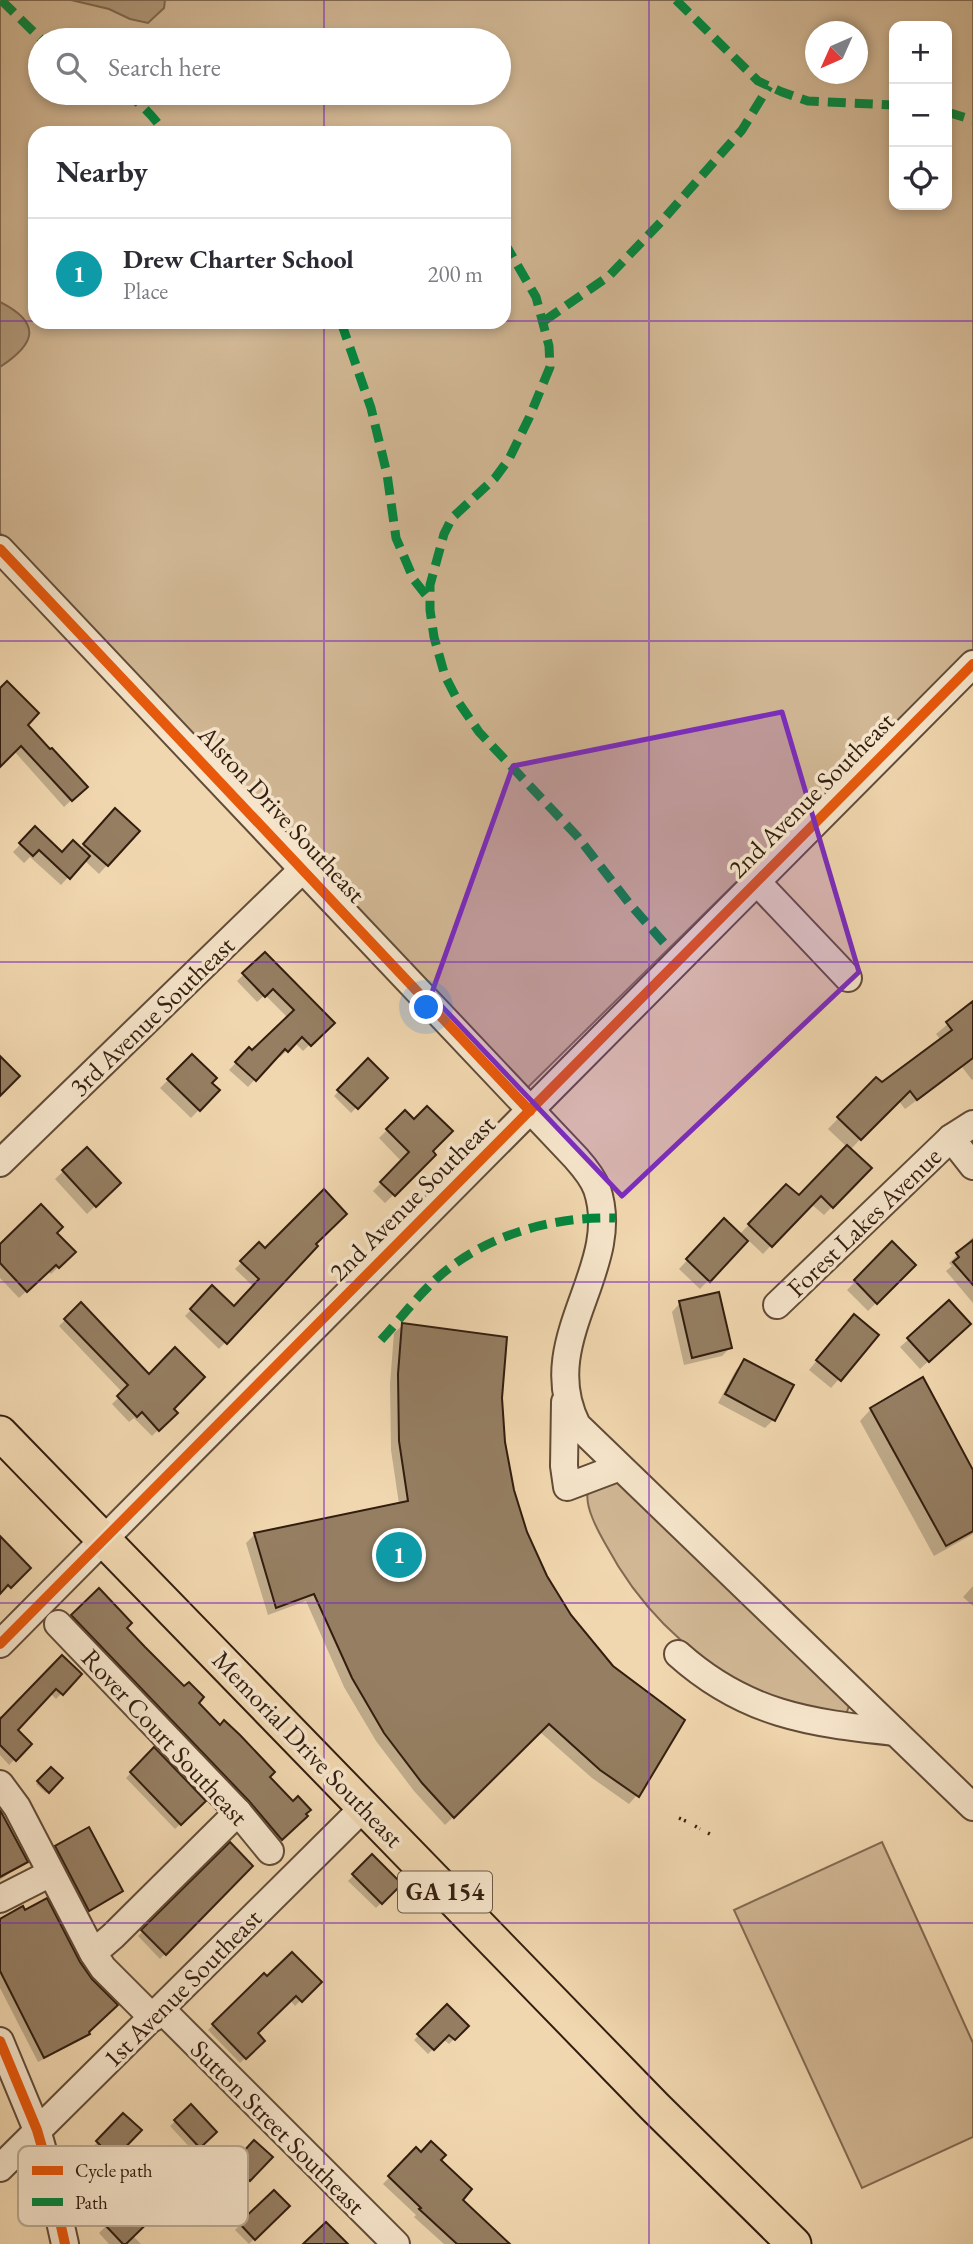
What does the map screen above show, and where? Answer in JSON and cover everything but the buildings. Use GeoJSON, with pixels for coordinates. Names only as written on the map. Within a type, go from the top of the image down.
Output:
{"type":"FeatureCollection","features":[{"type":"Feature","properties":{"kind":"main road","name":"Memorial Drive Southeast"},"geometry":{"type":"LineString","coordinates":[[0,1433],[645,2097],[794,2244]]}},
{"type":"Feature","properties":{"kind":"street","name":"Alston Drive Southeast"},"geometry":{"type":"LineString","coordinates":[[0,549],[587,1172],[597,1189],[602,1220],[591,1274],[569,1338],[565,1360],[565,1477],[613,1460]]}},
{"type":"Feature","properties":{"kind":"street","name":"2nd Avenue Southeast"},"geometry":{"type":"LineString","coordinates":[[0,1644],[973,664]]}},
{"type":"Feature","properties":{"kind":"street","name":"3rd Avenue Southeast"},"geometry":{"type":"LineString","coordinates":[[0,1163],[303,869]]}},
{"type":"Feature","properties":{"kind":"street"},"geometry":{"type":"LineString","coordinates":[[757,882],[848,978]]}},
{"type":"Feature","properties":{"kind":"street","name":"Forest Lakes Avenue"},"geometry":{"type":"LineString","coordinates":[[777,1305],[962,1131],[973,1166]]}},
{"type":"Feature","properties":{"kind":"street"},"geometry":{"type":"LineString","coordinates":[[565,1394],[577,1425],[973,1807]]}},
{"type":"Feature","properties":{"kind":"street","name":"Rover Court Southeast"},"geometry":{"type":"LineString","coordinates":[[58,1623],[238,1812],[270,1851]]}},
{"type":"Feature","properties":{"kind":"street"},"geometry":{"type":"LineString","coordinates":[[678,1654],[736,1697],[763,1708],[830,1725],[895,1732]]}},
{"type":"Feature","properties":{"kind":"street","name":"Sutton Street Southeast"},"geometry":{"type":"LineString","coordinates":[[0,1784],[17,1807],[103,1968],[157,2014],[396,2244]]}},
{"type":"Feature","properties":{"kind":"street","name":"1st Avenue Southeast"},"geometry":{"type":"LineString","coordinates":[[21,2146],[364,1807]]}},
{"type":"Feature","properties":{"kind":"street"},"geometry":{"type":"LineString","coordinates":[[93,1953],[238,1812]]}},
{"type":"Feature","properties":{"kind":"street"},"geometry":{"type":"LineString","coordinates":[[0,1899],[51,1873]]}},
{"type":"Feature","properties":{"kind":"street"},"geometry":{"type":"LineString","coordinates":[[0,2041],[42,2146]]}},
{"type":"Feature","properties":{"kind":"street","name":"1st Avenue Southeast"},"geometry":{"type":"LineString","coordinates":[[0,2168],[18,2150]]}},
{"type":"Feature","properties":{"kind":"street"},"geometry":{"type":"LineString","coordinates":[[61,2226],[65,2244]]}},
{"type":"Feature","properties":{"kind":"path"},"geometry":{"type":"LineString","coordinates":[[679,1818],[688,1822]]}},
{"type":"Feature","properties":{"kind":"path"},"geometry":{"type":"LineString","coordinates":[[695,1826],[701,1829]]}},
{"type":"Feature","properties":{"kind":"highlighted area"},"geometry":{"type":"Polygon","coordinates":[[[782,712],[859,972],[622,1196],[431,995],[513,766],[782,712]]]}},
{"type":"Feature","properties":{"kind":"shaded area"},"geometry":{"type":"Polygon","coordinates":[[[0,0],[973,0],[973,649],[518,1097],[0,533],[0,0]]]}},
{"type":"Feature","properties":{"kind":"shaded area"},"geometry":{"type":"Polygon","coordinates":[[[71,0],[165,0],[164,8],[148,23],[130,19],[109,9],[71,0]]]}},
{"type":"Feature","properties":{"kind":"shaded area"},"geometry":{"type":"Polygon","coordinates":[[[0,302],[23,318],[29,334],[21,350],[0,367],[0,302]]]}},
{"type":"Feature","properties":{"kind":"shaded area"},"geometry":{"type":"Polygon","coordinates":[[[617,1480],[843,1699],[849,1706],[845,1717],[768,1698],[701,1657],[664,1625],[619,1567],[599,1533],[590,1511],[588,1490],[617,1480]]]}},
{"type":"Feature","properties":{"kind":"shaded area"},"geometry":{"type":"Polygon","coordinates":[[[882,1842],[973,2043],[973,2137],[862,2188],[734,1910],[882,1842]]]}},
{"type":"Feature","properties":{"kind":"marked path"},"geometry":{"type":"LineString","coordinates":[[1,0],[30,28]]}},
{"type":"Feature","properties":{"kind":"marked path"},"geometry":{"type":"LineString","coordinates":[[676,0],[758,81],[808,101],[889,105]]}},
{"type":"Feature","properties":{"kind":"marked path"},"geometry":{"type":"LineString","coordinates":[[544,321],[609,276],[661,222],[742,130],[769,86]]}},
{"type":"Feature","properties":{"kind":"marked path"},"geometry":{"type":"LineString","coordinates":[[140,105],[160,126]]}},
{"type":"Feature","properties":{"kind":"marked path"},"geometry":{"type":"LineString","coordinates":[[952,114],[973,120]]}},
{"type":"Feature","properties":{"kind":"marked path"},"geometry":{"type":"LineString","coordinates":[[511,254],[536,297],[549,346],[550,367],[509,459],[495,478],[452,518],[444,534],[430,585],[434,637],[445,676],[479,732],[577,836],[665,944]]}},
{"type":"Feature","properties":{"kind":"marked path"},"geometry":{"type":"LineString","coordinates":[[343,329],[371,408],[387,474],[396,538],[414,580],[430,600]]}},
{"type":"Feature","properties":{"kind":"marked path"},"geometry":{"type":"LineString","coordinates":[[381,1340],[422,1293],[447,1270],[490,1243],[539,1226],[590,1218],[615,1218]]}},
{"type":"Feature","properties":{"kind":"cycle path"},"geometry":{"type":"LineString","coordinates":[[0,549],[530,1111]]}},
{"type":"Feature","properties":{"kind":"cycle path"},"geometry":{"type":"LineString","coordinates":[[0,1644],[973,664]]}},
{"type":"Feature","properties":{"kind":"cycle path"},"geometry":{"type":"LineString","coordinates":[[0,2041],[42,2146]]}},
{"type":"Feature","properties":{"kind":"cycle path"},"geometry":{"type":"LineString","coordinates":[[61,2226],[65,2244]]}},
{"type":"Feature","properties":{"kind":"place","name":"Drew Charter School"},"geometry":{"type":"Point","coordinates":[399,1555]}}]}
